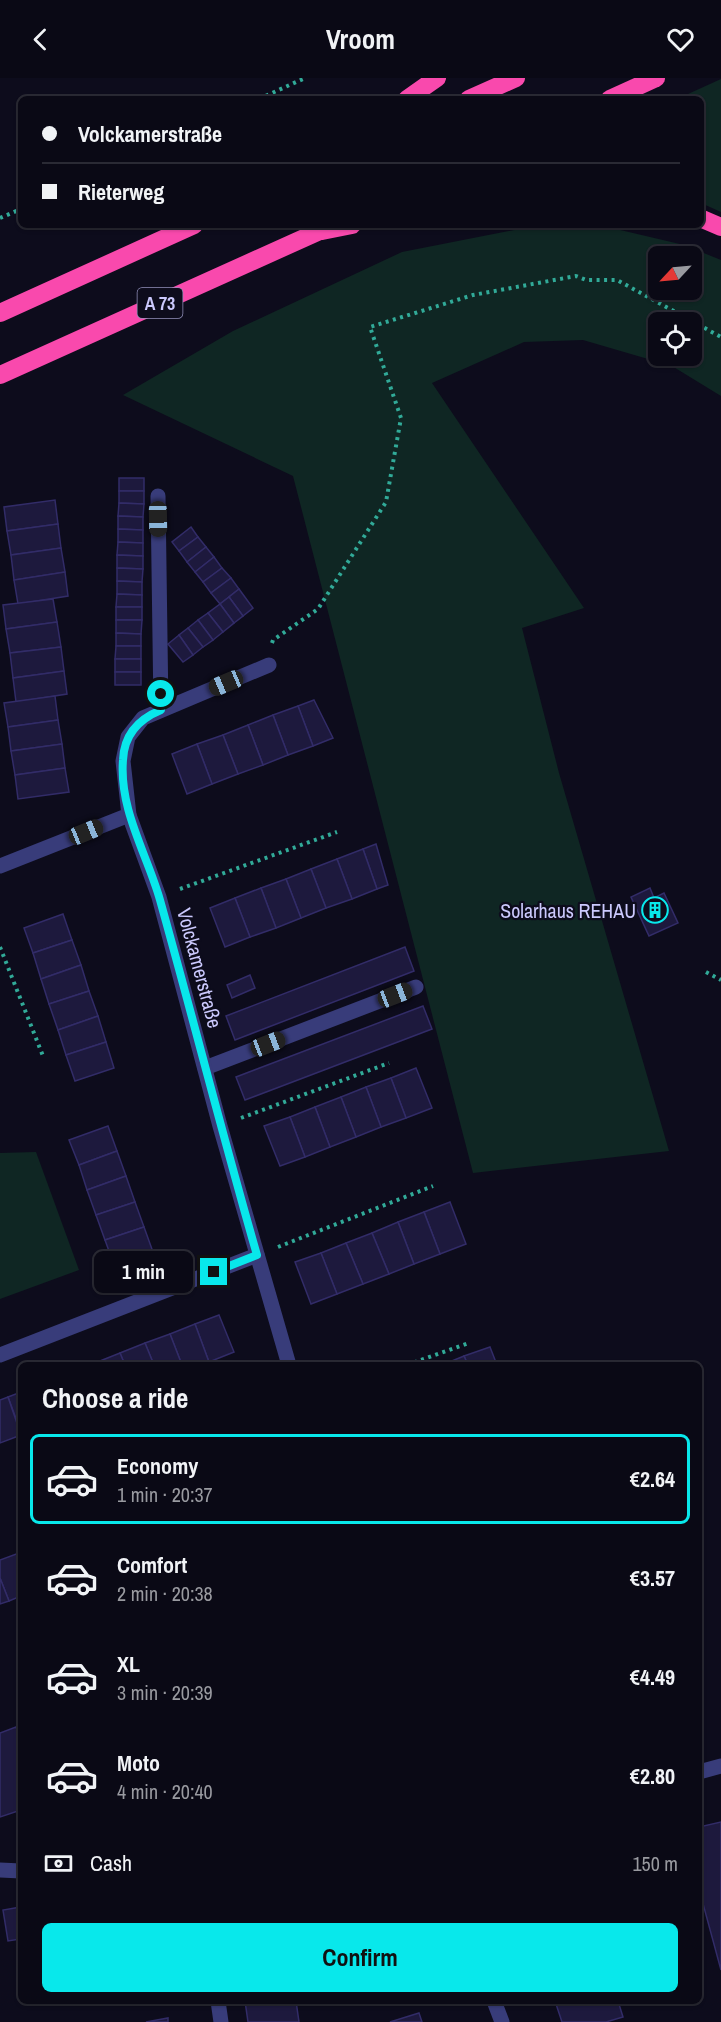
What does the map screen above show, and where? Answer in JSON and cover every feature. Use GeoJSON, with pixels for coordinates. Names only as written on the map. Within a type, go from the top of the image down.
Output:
{"type":"FeatureCollection","features":[{"type":"Feature","properties":{"kind":"highway"},"geometry":{"type":"LineString","coordinates":[[411,96],[437,78]]}},
{"type":"Feature","properties":{"kind":"highway"},"geometry":{"type":"LineString","coordinates":[[476,96],[516,78]]}},
{"type":"Feature","properties":{"kind":"highway"},"geometry":{"type":"LineString","coordinates":[[617,96],[656,78]]}},
{"type":"Feature","properties":{"kind":"highway"},"geometry":{"type":"LineString","coordinates":[[704,220],[721,227]]}},
{"type":"Feature","properties":{"kind":"highway"},"geometry":{"type":"LineString","coordinates":[[0,314],[187,228]]}},
{"type":"Feature","properties":{"kind":"highway","name":"A 73"},"geometry":{"type":"LineString","coordinates":[[0,375],[326,228]]}},
{"type":"Feature","properties":{"kind":"street"},"geometry":{"type":"LineString","coordinates":[[158,496],[161,710]]}},
{"type":"Feature","properties":{"kind":"street","name":"Volckamerstraße"},"geometry":{"type":"LineString","coordinates":[[269,665],[143,718],[128,737],[123,761],[129,815],[159,897],[220,1126],[288,1362]]}},
{"type":"Feature","properties":{"kind":"street"},"geometry":{"type":"LineString","coordinates":[[0,866],[129,815]]}},
{"type":"Feature","properties":{"kind":"street"},"geometry":{"type":"LineString","coordinates":[[205,1068],[416,987]]}},
{"type":"Feature","properties":{"kind":"street"},"geometry":{"type":"LineString","coordinates":[[0,1355],[257,1255]]}},
{"type":"Feature","properties":{"kind":"street"},"geometry":{"type":"LineString","coordinates":[[702,1771],[721,1766]]}},
{"type":"Feature","properties":{"kind":"street"},"geometry":{"type":"LineString","coordinates":[[0,1870],[18,1871]]}},
{"type":"Feature","properties":{"kind":"street"},"geometry":{"type":"LineString","coordinates":[[218,2004],[221,2022]]}},
{"type":"Feature","properties":{"kind":"street"},"geometry":{"type":"LineString","coordinates":[[495,2004],[502,2022]]}},
{"type":"Feature","properties":{"kind":"path"},"geometry":{"type":"LineString","coordinates":[[266,96],[305,78]]}},
{"type":"Feature","properties":{"kind":"path"},"geometry":{"type":"LineString","coordinates":[[0,218],[18,210]]}},
{"type":"Feature","properties":{"kind":"path"},"geometry":{"type":"LineString","coordinates":[[269,665],[273,640],[318,609],[386,501],[400,418],[370,327],[473,295],[576,276],[586,280],[616,280],[721,337]]}},
{"type":"Feature","properties":{"kind":"path"},"geometry":{"type":"LineString","coordinates":[[159,897],[337,832]]}},
{"type":"Feature","properties":{"kind":"path"},"geometry":{"type":"LineString","coordinates":[[0,947],[43,1056]]}},
{"type":"Feature","properties":{"kind":"path"},"geometry":{"type":"LineString","coordinates":[[706,972],[721,980]]}},
{"type":"Feature","properties":{"kind":"path"},"geometry":{"type":"LineString","coordinates":[[220,1126],[389,1063]]}},
{"type":"Feature","properties":{"kind":"path"},"geometry":{"type":"LineString","coordinates":[[257,1255],[434,1186]]}},
{"type":"Feature","properties":{"kind":"path"},"geometry":{"type":"LineString","coordinates":[[415,1362],[469,1343]]}},
{"type":"Feature","properties":{"kind":"green space"},"geometry":{"type":"Polygon","coordinates":[[[721,79],[721,212],[704,204],[704,96],[684,96],[721,79]]]}},
{"type":"Feature","properties":{"kind":"green space"},"geometry":{"type":"Polygon","coordinates":[[[525,228],[612,228],[686,246],[648,246],[648,300],[702,300],[702,252],[721,260],[721,396],[672,366],[702,366],[702,312],[648,312],[648,359],[583,340],[524,342],[432,383],[584,608],[522,628],[559,773],[669,1151],[473,1173],[293,476],[123,395],[233,331],[402,252],[525,228]]]}},
{"type":"Feature","properties":{"kind":"green space"},"geometry":{"type":"Polygon","coordinates":[[[36,1152],[79,1270],[0,1299],[0,1153],[36,1152]]]}},
{"type":"Feature","properties":{"kind":"building"},"geometry":{"type":"Polygon","coordinates":[[[119,478],[144,478],[144,491],[119,491],[119,478]]]}},
{"type":"Feature","properties":{"kind":"building"},"geometry":{"type":"Polygon","coordinates":[[[119,491],[144,491],[144,504],[119,503],[119,491]]]}},
{"type":"Feature","properties":{"kind":"building"},"geometry":{"type":"Polygon","coordinates":[[[55,500],[58,524],[7,531],[4,507],[55,500]]]}},
{"type":"Feature","properties":{"kind":"building"},"geometry":{"type":"Polygon","coordinates":[[[119,503],[144,504],[143,517],[118,516],[119,503]]]}},
{"type":"Feature","properties":{"kind":"building"},"geometry":{"type":"Polygon","coordinates":[[[118,516],[143,517],[143,530],[118,529],[118,516]]]}},
{"type":"Feature","properties":{"kind":"building"},"geometry":{"type":"Polygon","coordinates":[[[58,524],[61,548],[11,555],[7,531],[58,524]]]}},
{"type":"Feature","properties":{"kind":"building"},"geometry":{"type":"Polygon","coordinates":[[[191,527],[198,537],[179,551],[172,542],[191,527]]]}},
{"type":"Feature","properties":{"kind":"building"},"geometry":{"type":"Polygon","coordinates":[[[118,529],[143,530],[143,543],[118,542],[118,529]]]}},
{"type":"Feature","properties":{"kind":"building"},"geometry":{"type":"Polygon","coordinates":[[[198,537],[206,547],[187,562],[179,551],[198,537]]]}},
{"type":"Feature","properties":{"kind":"building"},"geometry":{"type":"Polygon","coordinates":[[[118,542],[143,543],[143,556],[117,555],[118,542]]]}},
{"type":"Feature","properties":{"kind":"building"},"geometry":{"type":"Polygon","coordinates":[[[206,547],[214,557],[195,572],[187,562],[206,547]]]}},
{"type":"Feature","properties":{"kind":"building"},"geometry":{"type":"Polygon","coordinates":[[[61,548],[65,572],[14,580],[11,555],[61,548]]]}},
{"type":"Feature","properties":{"kind":"building"},"geometry":{"type":"Polygon","coordinates":[[[117,555],[143,556],[143,569],[117,568],[117,555]]]}},
{"type":"Feature","properties":{"kind":"building"},"geometry":{"type":"Polygon","coordinates":[[[214,557],[222,568],[203,582],[195,572],[214,557]]]}},
{"type":"Feature","properties":{"kind":"building"},"geometry":{"type":"Polygon","coordinates":[[[117,568],[143,569],[142,582],[117,581],[117,568]]]}},
{"type":"Feature","properties":{"kind":"building"},"geometry":{"type":"Polygon","coordinates":[[[222,568],[231,578],[211,593],[203,582],[222,568]]]}},
{"type":"Feature","properties":{"kind":"building"},"geometry":{"type":"Polygon","coordinates":[[[65,572],[68,596],[18,604],[14,580],[65,572]]]}},
{"type":"Feature","properties":{"kind":"building"},"geometry":{"type":"Polygon","coordinates":[[[231,578],[239,589],[220,604],[211,593],[231,578]]]}},
{"type":"Feature","properties":{"kind":"building"},"geometry":{"type":"Polygon","coordinates":[[[117,581],[142,582],[142,595],[117,594],[117,581]]]}},
{"type":"Feature","properties":{"kind":"building"},"geometry":{"type":"Polygon","coordinates":[[[239,589],[253,608],[243,616],[229,597],[239,589]]]}},
{"type":"Feature","properties":{"kind":"building"},"geometry":{"type":"Polygon","coordinates":[[[117,594],[142,595],[142,607],[116,607],[117,594]]]}},
{"type":"Feature","properties":{"kind":"building"},"geometry":{"type":"Polygon","coordinates":[[[229,597],[243,616],[234,623],[220,604],[229,597]]]}},
{"type":"Feature","properties":{"kind":"building"},"geometry":{"type":"Polygon","coordinates":[[[53,599],[57,622],[6,629],[3,605],[53,599]]]}},
{"type":"Feature","properties":{"kind":"building"},"geometry":{"type":"Polygon","coordinates":[[[220,604],[234,623],[223,632],[208,613],[220,604]]]}},
{"type":"Feature","properties":{"kind":"building"},"geometry":{"type":"Polygon","coordinates":[[[116,607],[142,607],[142,620],[116,620],[116,607]]]}},
{"type":"Feature","properties":{"kind":"building"},"geometry":{"type":"Polygon","coordinates":[[[208,613],[223,632],[213,640],[198,620],[208,613]]]}},
{"type":"Feature","properties":{"kind":"building"},"geometry":{"type":"Polygon","coordinates":[[[116,620],[142,620],[141,634],[116,633],[116,620]]]}},
{"type":"Feature","properties":{"kind":"building"},"geometry":{"type":"Polygon","coordinates":[[[198,620],[213,640],[203,647],[188,628],[198,620]]]}},
{"type":"Feature","properties":{"kind":"building"},"geometry":{"type":"Polygon","coordinates":[[[57,622],[61,647],[10,653],[6,629],[57,622]]]}},
{"type":"Feature","properties":{"kind":"building"},"geometry":{"type":"Polygon","coordinates":[[[188,628],[203,647],[193,655],[179,635],[188,628]]]}},
{"type":"Feature","properties":{"kind":"building"},"geometry":{"type":"Polygon","coordinates":[[[116,633],[141,634],[141,646],[116,646],[116,633]]]}},
{"type":"Feature","properties":{"kind":"building"},"geometry":{"type":"Polygon","coordinates":[[[179,635],[193,655],[183,662],[168,644],[179,635]]]}},
{"type":"Feature","properties":{"kind":"building"},"geometry":{"type":"Polygon","coordinates":[[[116,646],[141,646],[141,659],[115,659],[116,646]]]}},
{"type":"Feature","properties":{"kind":"building"},"geometry":{"type":"Polygon","coordinates":[[[61,647],[64,671],[13,678],[10,653],[61,647]]]}},
{"type":"Feature","properties":{"kind":"building"},"geometry":{"type":"Polygon","coordinates":[[[115,659],[141,659],[141,672],[115,672],[115,659]]]}},
{"type":"Feature","properties":{"kind":"building"},"geometry":{"type":"Polygon","coordinates":[[[64,671],[67,694],[16,702],[13,678],[64,671]]]}},
{"type":"Feature","properties":{"kind":"building"},"geometry":{"type":"Polygon","coordinates":[[[115,672],[141,672],[141,685],[115,685],[115,672]]]}},
{"type":"Feature","properties":{"kind":"building"},"geometry":{"type":"Polygon","coordinates":[[[55,696],[58,720],[8,727],[4,703],[55,696]]]}},
{"type":"Feature","properties":{"kind":"building"},"geometry":{"type":"Polygon","coordinates":[[[314,700],[333,738],[313,746],[298,706],[314,700]]]}},
{"type":"Feature","properties":{"kind":"building"},"geometry":{"type":"Polygon","coordinates":[[[298,706],[313,746],[288,755],[273,715],[298,706]]]}},
{"type":"Feature","properties":{"kind":"building"},"geometry":{"type":"Polygon","coordinates":[[[273,715],[288,755],[263,765],[248,725],[273,715]]]}},
{"type":"Feature","properties":{"kind":"building"},"geometry":{"type":"Polygon","coordinates":[[[58,720],[62,744],[11,751],[8,727],[58,720]]]}},
{"type":"Feature","properties":{"kind":"building"},"geometry":{"type":"Polygon","coordinates":[[[248,725],[263,765],[238,774],[223,735],[248,725]]]}},
{"type":"Feature","properties":{"kind":"building"},"geometry":{"type":"Polygon","coordinates":[[[223,735],[238,774],[212,784],[197,744],[223,735]]]}},
{"type":"Feature","properties":{"kind":"building"},"geometry":{"type":"Polygon","coordinates":[[[62,744],[65,768],[15,775],[11,751],[62,744]]]}},
{"type":"Feature","properties":{"kind":"building"},"geometry":{"type":"Polygon","coordinates":[[[197,744],[212,784],[187,794],[172,754],[197,744]]]}},
{"type":"Feature","properties":{"kind":"building"},"geometry":{"type":"Polygon","coordinates":[[[65,768],[69,792],[18,799],[15,775],[65,768]]]}},
{"type":"Feature","properties":{"kind":"building"},"geometry":{"type":"Polygon","coordinates":[[[376,844],[388,885],[377,889],[363,849],[376,844]]]}},
{"type":"Feature","properties":{"kind":"building"},"geometry":{"type":"Polygon","coordinates":[[[363,849],[377,889],[352,899],[337,859],[363,849]]]}},
{"type":"Feature","properties":{"kind":"building"},"geometry":{"type":"Polygon","coordinates":[[[337,859],[352,899],[326,908],[311,869],[337,859]]]}},
{"type":"Feature","properties":{"kind":"building"},"geometry":{"type":"Polygon","coordinates":[[[311,869],[326,908],[301,918],[286,879],[311,869]]]}},
{"type":"Feature","properties":{"kind":"building"},"geometry":{"type":"Polygon","coordinates":[[[286,879],[301,918],[276,928],[261,888],[286,879]]]}},
{"type":"Feature","properties":{"kind":"building"},"geometry":{"type":"Polygon","coordinates":[[[261,888],[276,928],[250,937],[235,898],[261,888]]]}},
{"type":"Feature","properties":{"kind":"building","name":"Solarhaus REHAU"},"geometry":{"type":"Polygon","coordinates":[[[650,888],[654,898],[664,893],[678,923],[649,936],[631,897],[650,888]]]}},
{"type":"Feature","properties":{"kind":"building"},"geometry":{"type":"Polygon","coordinates":[[[235,898],[250,937],[225,947],[210,908],[235,898]]]}},
{"type":"Feature","properties":{"kind":"building"},"geometry":{"type":"Polygon","coordinates":[[[63,914],[72,940],[33,953],[24,928],[63,914]]]}},
{"type":"Feature","properties":{"kind":"building"},"geometry":{"type":"Polygon","coordinates":[[[72,940],[81,965],[41,979],[33,953],[72,940]]]}},
{"type":"Feature","properties":{"kind":"building"},"geometry":{"type":"Polygon","coordinates":[[[405,947],[414,971],[235,1040],[226,1016],[405,947]]]}},
{"type":"Feature","properties":{"kind":"building"},"geometry":{"type":"Polygon","coordinates":[[[81,965],[89,991],[49,1004],[41,979],[81,965]]]}},
{"type":"Feature","properties":{"kind":"building"},"geometry":{"type":"Polygon","coordinates":[[[250,975],[255,988],[232,998],[227,985],[250,975]]]}},
{"type":"Feature","properties":{"kind":"building"},"geometry":{"type":"Polygon","coordinates":[[[89,991],[98,1016],[58,1030],[49,1004],[89,991]]]}},
{"type":"Feature","properties":{"kind":"building"},"geometry":{"type":"Polygon","coordinates":[[[423,1006],[432,1029],[245,1100],[236,1077],[423,1006]]]}},
{"type":"Feature","properties":{"kind":"building"},"geometry":{"type":"Polygon","coordinates":[[[98,1016],[106,1042],[66,1055],[58,1030],[98,1016]]]}},
{"type":"Feature","properties":{"kind":"building"},"geometry":{"type":"Polygon","coordinates":[[[106,1042],[114,1068],[75,1081],[66,1055],[106,1042]]]}},
{"type":"Feature","properties":{"kind":"building"},"geometry":{"type":"Polygon","coordinates":[[[416,1068],[432,1108],[406,1118],[391,1078],[416,1068]]]}},
{"type":"Feature","properties":{"kind":"building"},"geometry":{"type":"Polygon","coordinates":[[[391,1078],[406,1118],[381,1127],[366,1087],[391,1078]]]}},
{"type":"Feature","properties":{"kind":"building"},"geometry":{"type":"Polygon","coordinates":[[[366,1087],[381,1127],[356,1137],[341,1097],[366,1087]]]}},
{"type":"Feature","properties":{"kind":"building"},"geometry":{"type":"Polygon","coordinates":[[[341,1097],[356,1137],[330,1147],[315,1107],[341,1097]]]}},
{"type":"Feature","properties":{"kind":"building"},"geometry":{"type":"Polygon","coordinates":[[[315,1107],[330,1147],[305,1157],[290,1117],[315,1107]]]}},
{"type":"Feature","properties":{"kind":"building"},"geometry":{"type":"Polygon","coordinates":[[[290,1117],[305,1157],[280,1166],[264,1126],[290,1117]]]}},
{"type":"Feature","properties":{"kind":"building"},"geometry":{"type":"Polygon","coordinates":[[[108,1126],[117,1151],[79,1165],[69,1140],[108,1126]]]}},
{"type":"Feature","properties":{"kind":"building"},"geometry":{"type":"Polygon","coordinates":[[[117,1151],[126,1176],[87,1190],[79,1165],[117,1151]]]}},
{"type":"Feature","properties":{"kind":"building"},"geometry":{"type":"Polygon","coordinates":[[[126,1176],[135,1202],[96,1215],[87,1190],[126,1176]]]}},
{"type":"Feature","properties":{"kind":"building"},"geometry":{"type":"Polygon","coordinates":[[[135,1202],[144,1227],[105,1240],[96,1215],[135,1202]]]}},
{"type":"Feature","properties":{"kind":"building"},"geometry":{"type":"Polygon","coordinates":[[[450,1202],[466,1244],[440,1254],[424,1212],[450,1202]]]}},
{"type":"Feature","properties":{"kind":"building"},"geometry":{"type":"Polygon","coordinates":[[[424,1212],[440,1254],[414,1264],[398,1222],[424,1212]]]}},
{"type":"Feature","properties":{"kind":"building"},"geometry":{"type":"Polygon","coordinates":[[[398,1222],[414,1264],[389,1274],[372,1233],[398,1222]]]}},
{"type":"Feature","properties":{"kind":"building"},"geometry":{"type":"Polygon","coordinates":[[[144,1227],[153,1252],[114,1265],[105,1240],[144,1227]]]}},
{"type":"Feature","properties":{"kind":"building"},"geometry":{"type":"Polygon","coordinates":[[[372,1233],[389,1274],[363,1284],[346,1243],[372,1233]]]}},
{"type":"Feature","properties":{"kind":"building"},"geometry":{"type":"Polygon","coordinates":[[[346,1243],[363,1284],[337,1294],[321,1253],[346,1243]]]}},
{"type":"Feature","properties":{"kind":"building"},"geometry":{"type":"Polygon","coordinates":[[[321,1253],[337,1294],[311,1304],[295,1262],[321,1253]]]}},
{"type":"Feature","properties":{"kind":"building"},"geometry":{"type":"Polygon","coordinates":[[[219,1315],[234,1352],[209,1362],[195,1324],[219,1315]]]}},
{"type":"Feature","properties":{"kind":"building"},"geometry":{"type":"Polygon","coordinates":[[[195,1324],[209,1362],[181,1362],[170,1334],[195,1324]]]}},
{"type":"Feature","properties":{"kind":"building"},"geometry":{"type":"Polygon","coordinates":[[[170,1334],[181,1362],[153,1362],[145,1343],[170,1334]]]}},
{"type":"Feature","properties":{"kind":"building"},"geometry":{"type":"Polygon","coordinates":[[[145,1343],[153,1362],[124,1362],[120,1353],[145,1343]]]}},
{"type":"Feature","properties":{"kind":"building"},"geometry":{"type":"Polygon","coordinates":[[[490,1347],[496,1362],[467,1362],[464,1356],[490,1347]]]}},
{"type":"Feature","properties":{"kind":"building"},"geometry":{"type":"Polygon","coordinates":[[[120,1353],[124,1362],[98,1362],[120,1353]]]}},
{"type":"Feature","properties":{"kind":"building"},"geometry":{"type":"Polygon","coordinates":[[[464,1356],[467,1362],[449,1362],[464,1356]]]}},
{"type":"Feature","properties":{"kind":"building"},"geometry":{"type":"Polygon","coordinates":[[[18,1393],[18,1424],[8,1397],[18,1393]]]}},
{"type":"Feature","properties":{"kind":"building"},"geometry":{"type":"Polygon","coordinates":[[[8,1397],[18,1426],[18,1436],[0,1443],[0,1400],[8,1397]]]}},
{"type":"Feature","properties":{"kind":"building"},"geometry":{"type":"Polygon","coordinates":[[[18,1553],[18,1597],[9,1601],[0,1578],[0,1560],[18,1553]]]}},
{"type":"Feature","properties":{"kind":"building"},"geometry":{"type":"Polygon","coordinates":[[[0,1578],[9,1601],[0,1604],[0,1578]]]}},
{"type":"Feature","properties":{"kind":"building"},"geometry":{"type":"Polygon","coordinates":[[[16,1727],[18,1733],[18,1811],[0,1817],[0,1733],[16,1727]]]}},
{"type":"Feature","properties":{"kind":"building"},"geometry":{"type":"Polygon","coordinates":[[[721,1822],[721,1970],[702,1900],[702,1826],[721,1822]]]}},
{"type":"Feature","properties":{"kind":"building"},"geometry":{"type":"Polygon","coordinates":[[[18,1908],[18,1939],[8,1941],[3,1910],[18,1908]]]}},
{"type":"Feature","properties":{"kind":"building"},"geometry":{"type":"Polygon","coordinates":[[[245,2004],[296,2004],[299,2022],[248,2022],[245,2004]]]}},
{"type":"Feature","properties":{"kind":"building"},"geometry":{"type":"Polygon","coordinates":[[[556,2004],[619,2004],[623,2017],[606,2022],[562,2022],[556,2004]]]}},
{"type":"Feature","properties":{"kind":"building"},"geometry":{"type":"Polygon","coordinates":[[[419,2013],[422,2022],[390,2022],[419,2013]]]}},
{"type":"Feature","properties":{"kind":"building"},"geometry":{"type":"Polygon","coordinates":[[[168,2018],[168,2022],[146,2022],[168,2018]]]}},
{"type":"Feature","properties":{"kind":"place","name":"Solarhaus REHAU"},"geometry":{"type":"Point","coordinates":[655,910]}},
{"type":"Feature","properties":{"kind":"route"},"geometry":{"type":"LineString","coordinates":[[161,694],[161,710],[143,718],[128,737],[123,761],[129,815],[159,897],[257,1255],[214,1272]]}}]}
